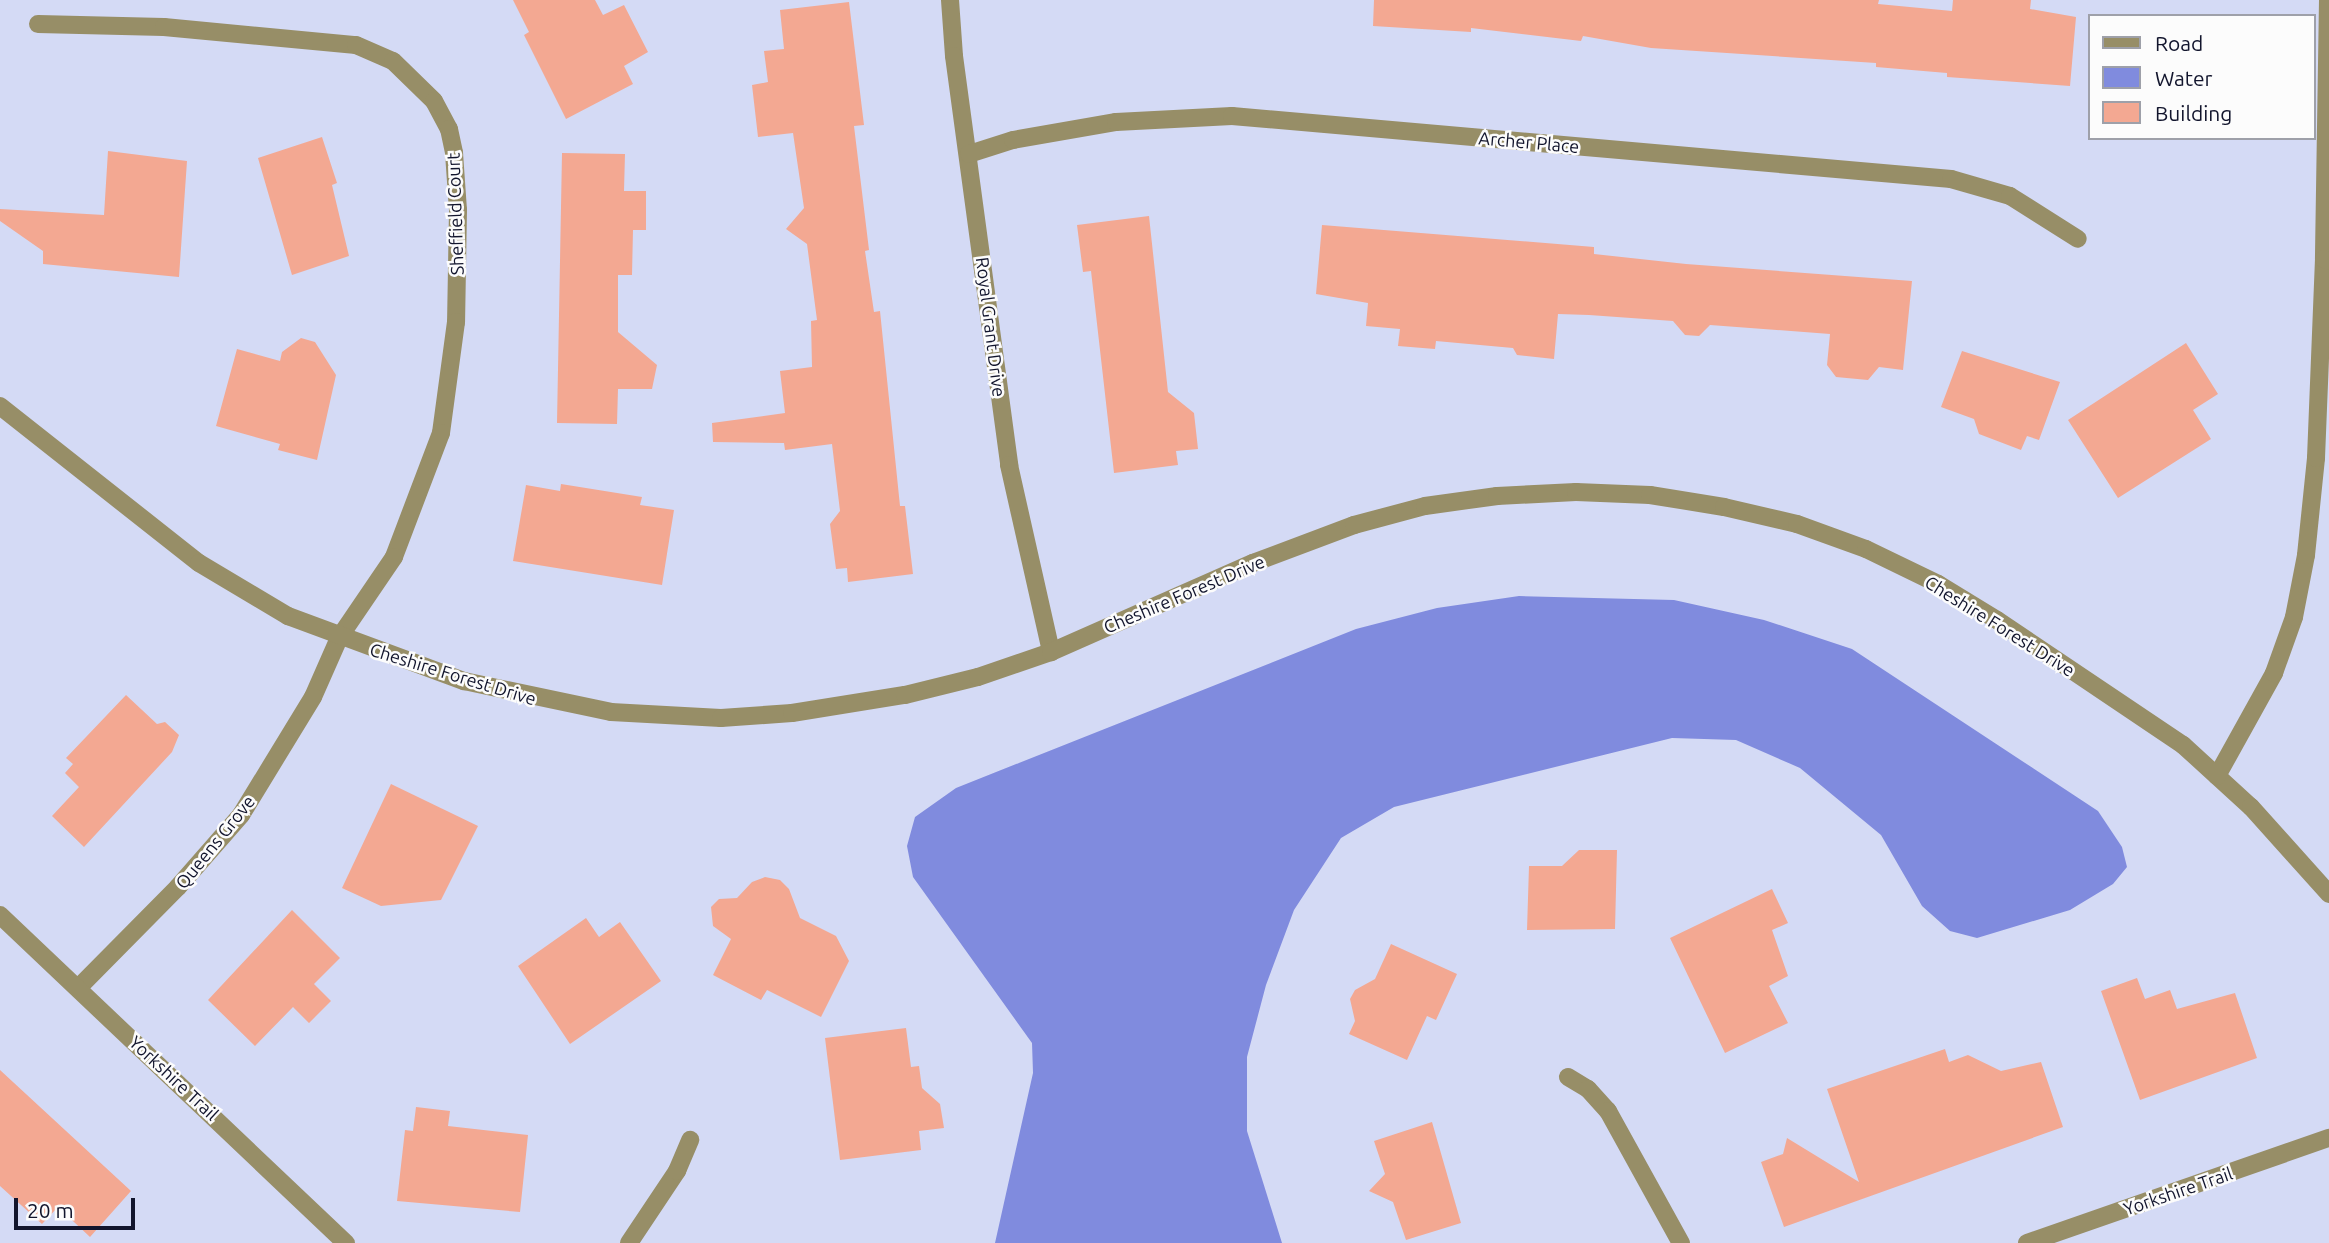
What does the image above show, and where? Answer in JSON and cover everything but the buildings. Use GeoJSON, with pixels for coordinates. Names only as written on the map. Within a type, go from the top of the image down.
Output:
{"type":"FeatureCollection","features":[{"type":"Feature","properties":{"kind":"street","name":"Royal Grant Drive"},"geometry":{"type":"LineString","coordinates":[[950,0],[1009,465],[1051,652]]}},
{"type":"Feature","properties":{"kind":"street"},"geometry":{"type":"LineString","coordinates":[[2217,776],[2269,684],[2294,617],[2306,555],[2316,458],[2327,260],[2328,0]]}},
{"type":"Feature","properties":{"kind":"street","name":"Sheffield Court"},"geometry":{"type":"LineString","coordinates":[[38,24],[191,29],[356,45],[393,61],[419,82],[449,129],[458,210],[456,322],[441,433],[394,557],[339,638]]}},
{"type":"Feature","properties":{"kind":"street","name":"Archer Place"},"geometry":{"type":"LineString","coordinates":[[969,154],[1013,140],[1116,122],[1232,116],[1951,179],[2010,196],[2078,239]]}},
{"type":"Feature","properties":{"kind":"street","name":"Cheshire Forest Drive"},"geometry":{"type":"LineString","coordinates":[[0,406],[199,564],[288,616],[339,638],[533,699],[611,712],[720,718],[792,713],[905,695],[1051,652],[1253,563],[1354,525],[1425,506],[1497,496],[1650,495],[1797,524],[1938,584],[2183,745],[2300,858],[2329,894]]}},
{"type":"Feature","properties":{"kind":"street","name":"Queens Grove"},"geometry":{"type":"LineString","coordinates":[[80,986],[178,887],[241,815],[313,697],[339,638]]}},
{"type":"Feature","properties":{"kind":"street","name":"Yorkshire Trail"},"geometry":{"type":"LineString","coordinates":[[0,915],[80,986],[142,1051],[346,1243]]}},
{"type":"Feature","properties":{"kind":"street"},"geometry":{"type":"LineString","coordinates":[[1568,1077],[1588,1089],[1608,1111],[1681,1243]]}},
{"type":"Feature","properties":{"kind":"street","name":"Yorkshire Trail"},"geometry":{"type":"LineString","coordinates":[[2027,1243],[2329,1138]]}},
{"type":"Feature","properties":{"kind":"street"},"geometry":{"type":"LineString","coordinates":[[629,1243],[677,1171],[690,1140]]}},
{"type":"Feature","properties":{"kind":"water"},"geometry":{"type":"Polygon","coordinates":[[[1519,596],[1674,600],[1764,620],[1852,649],[2098,811],[2122,847],[2127,867],[2113,884],[2070,910],[1977,938],[1950,931],[1922,906],[1881,835],[1800,768],[1736,740],[1672,738],[1394,807],[1341,838],[1294,910],[1266,985],[1247,1057],[1247,1131],[1282,1243],[995,1243],[1033,1073],[1032,1043],[913,877],[907,846],[915,817],[956,788],[1356,629],[1437,608],[1519,596]]]}}]}
